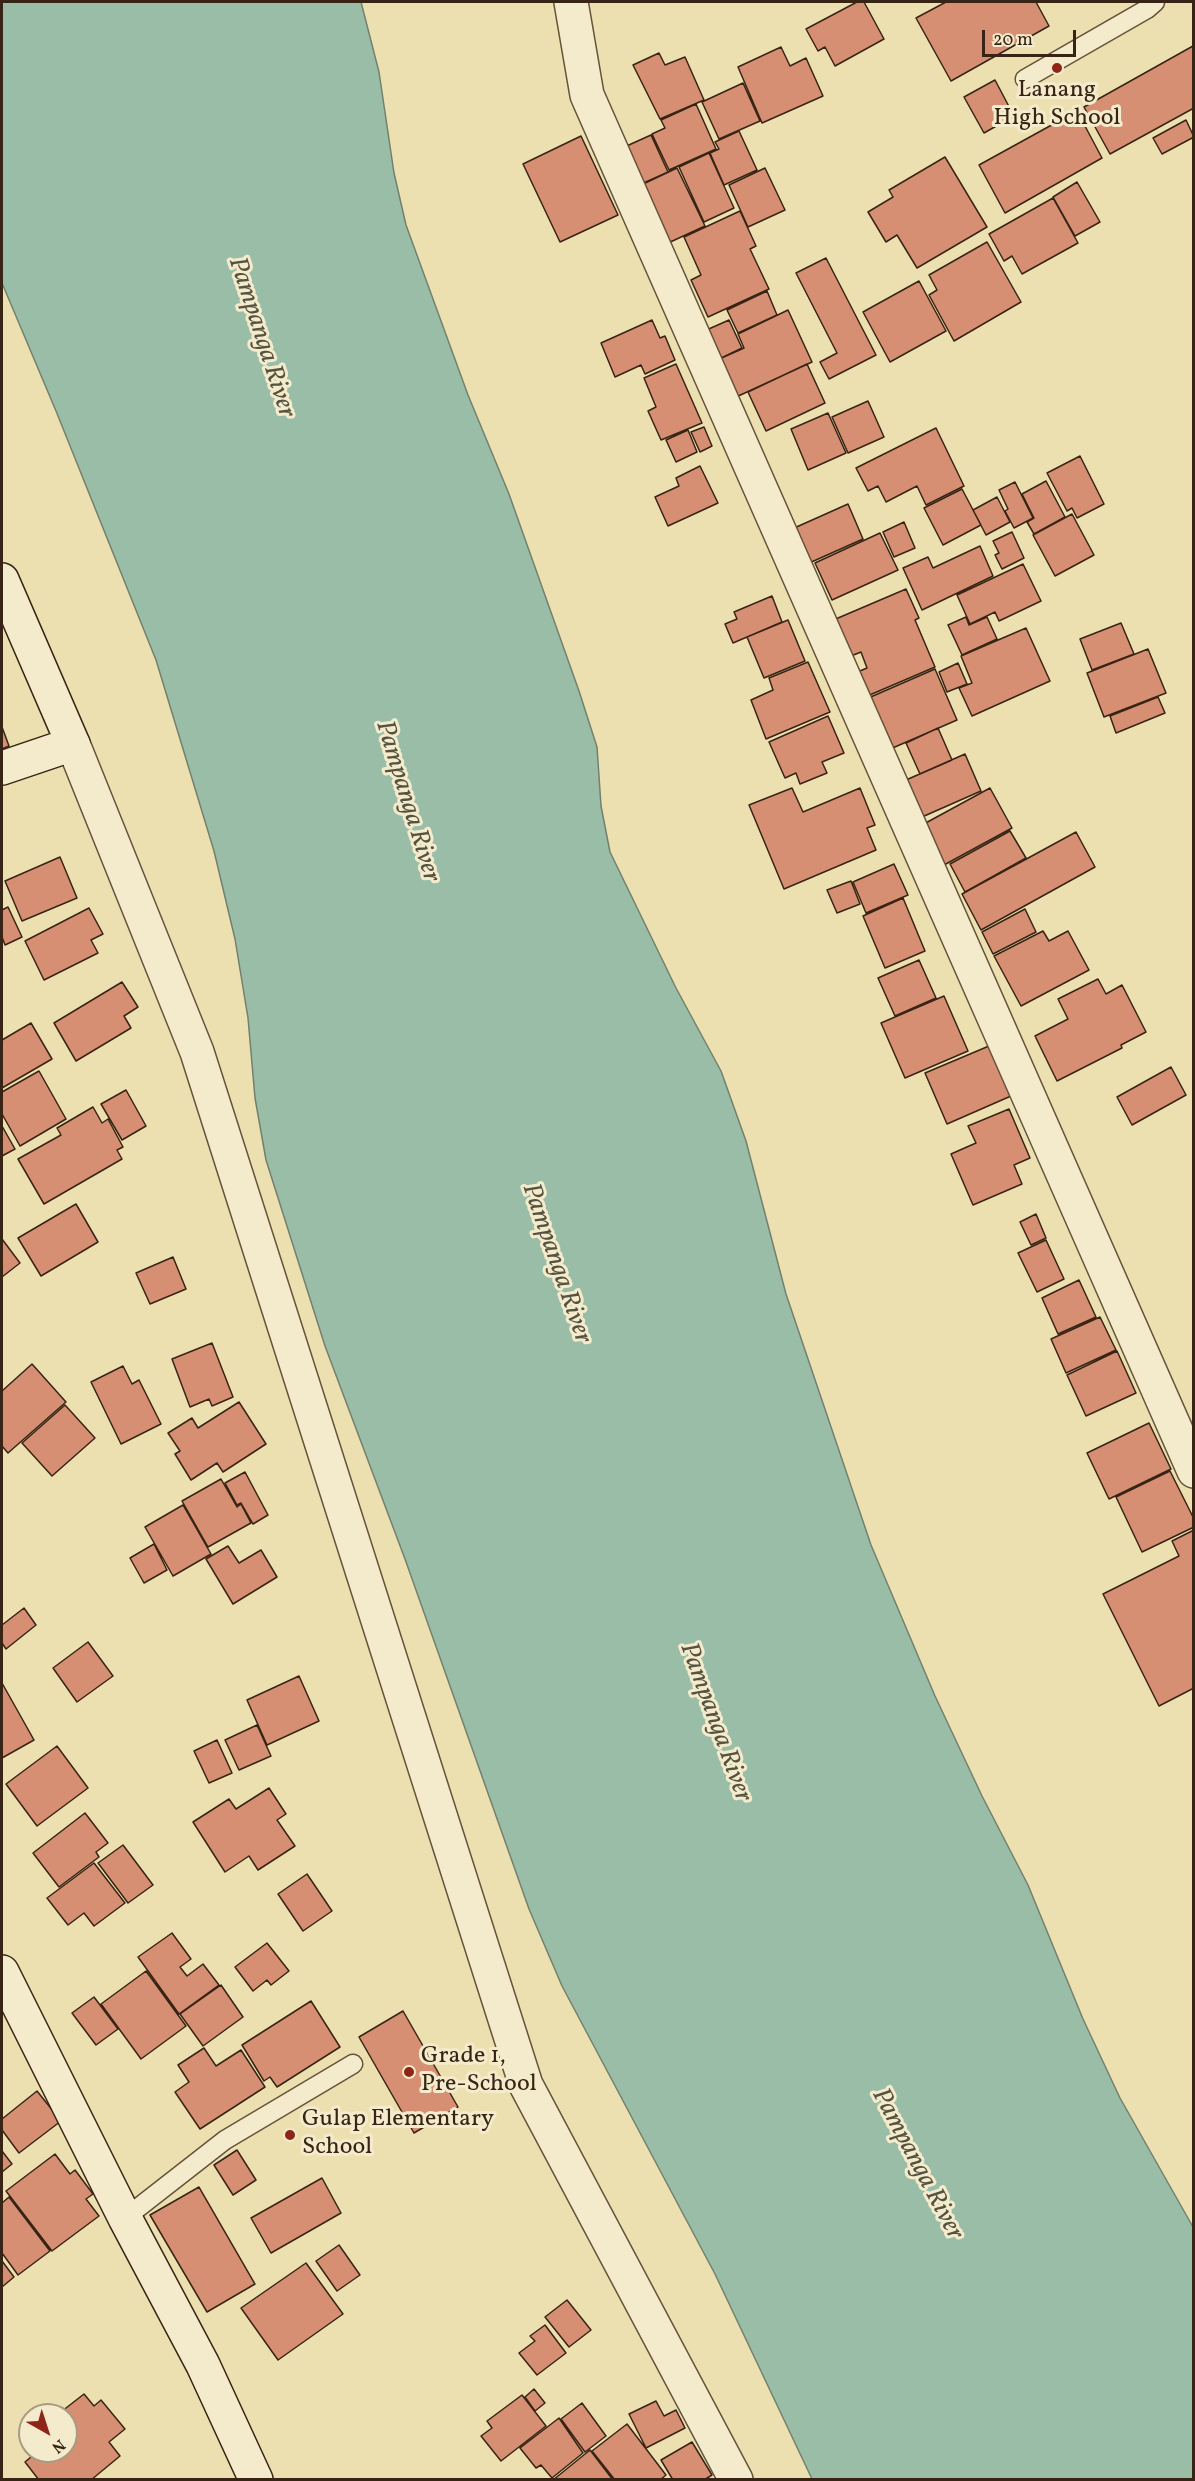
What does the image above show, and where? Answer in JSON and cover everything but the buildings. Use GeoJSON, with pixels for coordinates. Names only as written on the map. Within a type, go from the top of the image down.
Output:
{"type":"FeatureCollection","features":[{"type":"Feature","properties":{"kind":"street"},"geometry":{"type":"LineString","coordinates":[[571,2],[587,95],[1194,1471]]}},
{"type":"Feature","properties":{"kind":"street"},"geometry":{"type":"LineString","coordinates":[[2,580],[74,744],[198,1052],[526,2085],[736,2480]]}},
{"type":"Feature","properties":{"kind":"street"},"geometry":{"type":"LineString","coordinates":[[2,768],[74,744]]}},
{"type":"Feature","properties":{"kind":"street"},"geometry":{"type":"LineString","coordinates":[[2,1972],[125,2218],[203,2365],[256,2480]]}},
{"type":"Feature","properties":{"kind":"lane"},"geometry":{"type":"LineString","coordinates":[[1025,80],[1147,9],[1155,2]]}},
{"type":"Feature","properties":{"kind":"lane"},"geometry":{"type":"LineString","coordinates":[[125,2218],[225,2140],[353,2064]]}},
{"type":"Feature","properties":{"kind":"water","name":"Pampanga River"},"geometry":{"type":"Polygon","coordinates":[[[2,2],[361,2],[379,72],[394,173],[406,225],[468,395],[509,494],[579,691],[597,747],[601,806],[610,852],[676,988],[721,1071],[746,1141],[786,1294],[871,1545],[935,1696],[982,1796],[1028,1885],[1083,2019],[1120,2098],[1193,2227],[1193,2479],[812,2479],[715,2274],[562,1986],[529,1909],[405,1559],[325,1346],[266,1160],[255,1098],[248,1018],[235,939],[214,851],[156,660],[2,283],[2,2]]]}},
{"type":"Feature","properties":{"kind":"place","name":"Lanang High School"},"geometry":{"type":"Point","coordinates":[1057,68]}},
{"type":"Feature","properties":{"kind":"place","name":"Grade 1, Pre-School"},"geometry":{"type":"Point","coordinates":[409,2072]}},
{"type":"Feature","properties":{"kind":"place","name":"Gulap Elementary School"},"geometry":{"type":"Point","coordinates":[290,2135]}}]}
